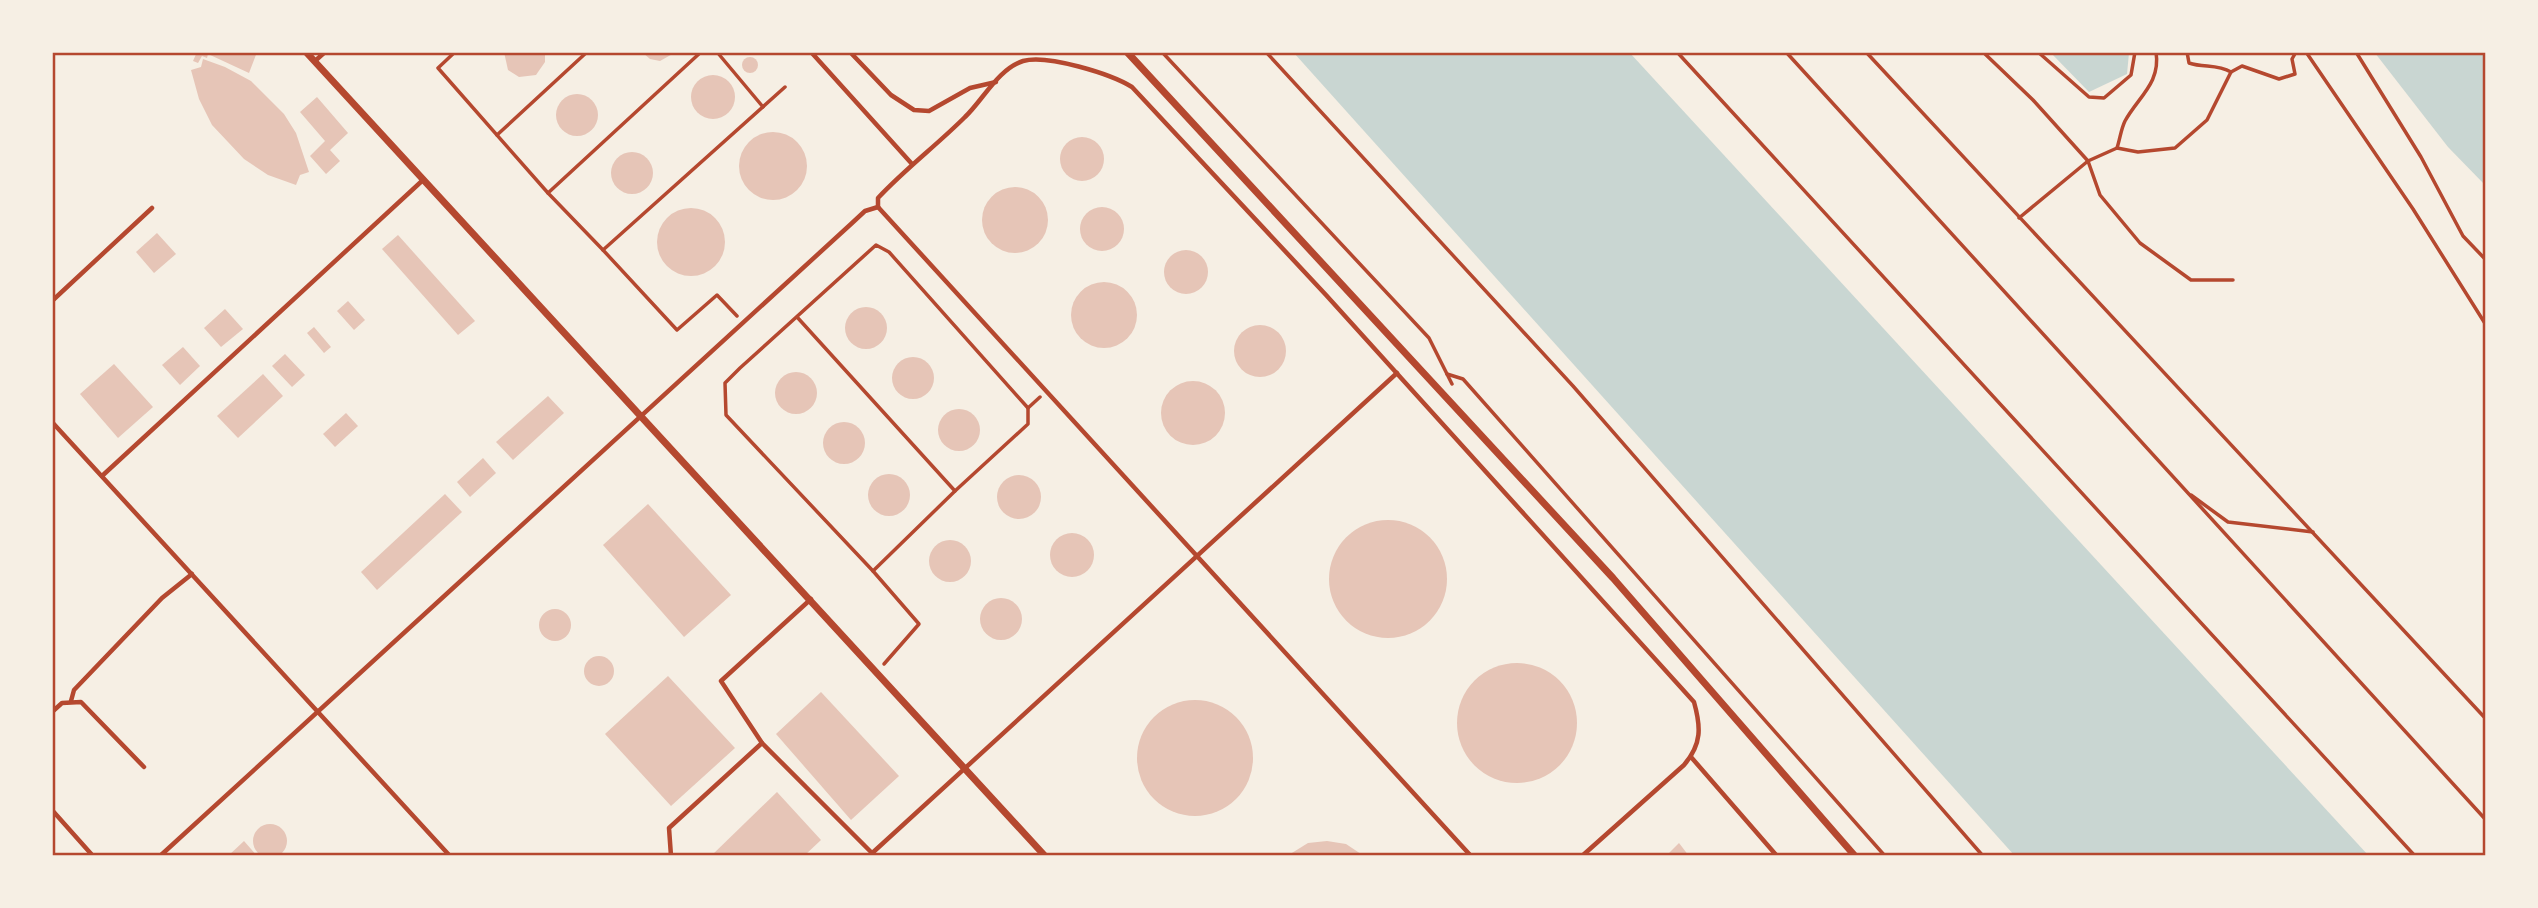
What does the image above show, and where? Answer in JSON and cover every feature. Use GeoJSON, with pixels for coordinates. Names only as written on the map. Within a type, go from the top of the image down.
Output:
{"type":"FeatureCollection","features":[{"type":"Feature","properties":{"kind":"street"},"geometry":{"type":"LineString","coordinates":[[306,52],[1045,856]]}},
{"type":"Feature","properties":{"kind":"street"},"geometry":{"type":"LineString","coordinates":[[1127,52],[1614,578],[1855,856]]}},
{"type":"Feature","properties":{"kind":"lane"},"geometry":{"type":"LineString","coordinates":[[315,62],[325,52]]}},
{"type":"Feature","properties":{"kind":"lane"},"geometry":{"type":"LineString","coordinates":[[811,52],[912,164]]}},
{"type":"Feature","properties":{"kind":"lane"},"geometry":{"type":"LineString","coordinates":[[850,52],[891,95],[914,110],[929,111],[970,88],[997,81]]}},
{"type":"Feature","properties":{"kind":"lane"},"geometry":{"type":"LineString","coordinates":[[1471,856],[878,206],[878,198],[966,116],[997,81],[1022,62],[1034,60],[1115,77],[1132,87],[1397,373],[1694,702],[1700,726],[1697,749],[1582,856]]}},
{"type":"Feature","properties":{"kind":"lane"},"geometry":{"type":"LineString","coordinates":[[102,476],[423,180]]}},
{"type":"Feature","properties":{"kind":"lane"},"geometry":{"type":"LineString","coordinates":[[160,856],[865,211],[878,206]]}},
{"type":"Feature","properties":{"kind":"lane"},"geometry":{"type":"LineString","coordinates":[[52,301],[152,208]]}},
{"type":"Feature","properties":{"kind":"lane"},"geometry":{"type":"LineString","coordinates":[[811,599],[721,681],[762,743],[871,854],[1397,373]]}},
{"type":"Feature","properties":{"kind":"lane"},"geometry":{"type":"LineString","coordinates":[[52,422],[450,856]]}},
{"type":"Feature","properties":{"kind":"lane"},"geometry":{"type":"LineString","coordinates":[[71,701],[74,690],[137,622],[192,574]]}},
{"type":"Feature","properties":{"kind":"lane"},"geometry":{"type":"LineString","coordinates":[[52,712],[62,704],[81,702],[144,767]]}},
{"type":"Feature","properties":{"kind":"lane"},"geometry":{"type":"LineString","coordinates":[[671,856],[669,828],[762,743]]}},
{"type":"Feature","properties":{"kind":"lane"},"geometry":{"type":"LineString","coordinates":[[1691,757],[1777,856]]}},
{"type":"Feature","properties":{"kind":"lane"},"geometry":{"type":"LineString","coordinates":[[52,810],[93,856]]}},
{"type":"Feature","properties":{"kind":"path"},"geometry":{"type":"LineString","coordinates":[[455,52],[438,68],[548,193],[677,330],[717,296],[743,323]]}},
{"type":"Feature","properties":{"kind":"path"},"geometry":{"type":"LineString","coordinates":[[497,135],[587,52]]}},
{"type":"Feature","properties":{"kind":"path"},"geometry":{"type":"LineString","coordinates":[[548,193],[701,52]]}},
{"type":"Feature","properties":{"kind":"path"},"geometry":{"type":"LineString","coordinates":[[717,52],[763,107]]}},
{"type":"Feature","properties":{"kind":"path"},"geometry":{"type":"LineString","coordinates":[[1162,52],[1429,338],[1459,394]]}},
{"type":"Feature","properties":{"kind":"path"},"geometry":{"type":"LineString","coordinates":[[1266,52],[1573,386],[1983,856]]}},
{"type":"Feature","properties":{"kind":"path"},"geometry":{"type":"LineString","coordinates":[[1677,52],[2415,856]]}},
{"type":"Feature","properties":{"kind":"path"},"geometry":{"type":"LineString","coordinates":[[1786,52],[2486,820]]}},
{"type":"Feature","properties":{"kind":"path"},"geometry":{"type":"LineString","coordinates":[[1866,52],[2486,719]]}},
{"type":"Feature","properties":{"kind":"path"},"geometry":{"type":"LineString","coordinates":[[1983,52],[2033,100],[2088,161],[2100,195],[2140,243],[2191,279],[2233,280]]}},
{"type":"Feature","properties":{"kind":"path"},"geometry":{"type":"LineString","coordinates":[[2038,52],[2089,97],[2104,98],[2131,75],[2135,52]]}},
{"type":"Feature","properties":{"kind":"path"},"geometry":{"type":"LineString","coordinates":[[2117,148],[2125,121],[2150,89],[2158,61],[2156,52]]}},
{"type":"Feature","properties":{"kind":"path"},"geometry":{"type":"LineString","coordinates":[[2187,52],[2189,63],[2203,68],[2221,66],[2231,72]]}},
{"type":"Feature","properties":{"kind":"path"},"geometry":{"type":"LineString","coordinates":[[2019,218],[2088,161],[2117,148],[2138,152],[2175,148],[2207,120],[2231,72],[2242,66],[2279,79],[2287,77],[2295,74],[2292,59],[2296,52]]}},
{"type":"Feature","properties":{"kind":"path"},"geometry":{"type":"LineString","coordinates":[[2306,52],[2413,209],[2486,326]]}},
{"type":"Feature","properties":{"kind":"path"},"geometry":{"type":"LineString","coordinates":[[2356,52],[2421,157],[2463,236],[2486,260]]}},
{"type":"Feature","properties":{"kind":"path"},"geometry":{"type":"LineString","coordinates":[[603,250],[785,87]]}},
{"type":"Feature","properties":{"kind":"path"},"geometry":{"type":"LineString","coordinates":[[873,570],[1028,424],[1028,408],[889,251],[876,246],[725,383],[726,415],[873,570],[919,624],[877,671]]}},
{"type":"Feature","properties":{"kind":"path"},"geometry":{"type":"LineString","coordinates":[[797,317],[955,491]]}},
{"type":"Feature","properties":{"kind":"path"},"geometry":{"type":"LineString","coordinates":[[1447,374],[1463,379],[1885,856]]}},
{"type":"Feature","properties":{"kind":"path"},"geometry":{"type":"LineString","coordinates":[[1028,408],[1046,390]]}},
{"type":"Feature","properties":{"kind":"path"},"geometry":{"type":"LineString","coordinates":[[2184,489],[2228,522],[2313,532]]}},
{"type":"Feature","properties":{"kind":"shaded area"},"geometry":{"type":"Polygon","coordinates":[[[1294,53],[1630,53],[2368,855],[2014,855],[1294,53]]]}},
{"type":"Feature","properties":{"kind":"shaded area"},"geometry":{"type":"Polygon","coordinates":[[[2051,53],[2129,53],[2127,74],[2089,92],[2051,53]]]}},
{"type":"Feature","properties":{"kind":"shaded area"},"geometry":{"type":"Polygon","coordinates":[[[2375,53],[2485,53],[2485,185],[2448,147],[2375,53]]]}},
{"type":"Feature","properties":{"kind":"building"},"geometry":{"type":"Polygon","coordinates":[[[197,52],[257,52],[249,73],[208,54],[207,58],[202,56],[198,63],[193,61],[197,52]]]}},
{"type":"Feature","properties":{"kind":"building"},"geometry":{"type":"Polygon","coordinates":[[[504,52],[545,52],[545,62],[536,75],[519,77],[508,70],[504,52]]]}},
{"type":"Feature","properties":{"kind":"building"},"geometry":{"type":"Polygon","coordinates":[[[642,52],[676,52],[660,61],[650,59],[642,52]]]}},
{"type":"Feature","properties":{"kind":"building"},"geometry":{"type":"Polygon","coordinates":[[[750,57],[756,59],[756,71],[750,73],[744,71],[742,65],[744,59],[750,57]]]}},
{"type":"Feature","properties":{"kind":"building"},"geometry":{"type":"Polygon","coordinates":[[[203,59],[251,81],[284,114],[296,133],[309,172],[300,175],[296,185],[268,175],[244,159],[212,125],[199,99],[191,70],[201,67],[203,59]]]}},
{"type":"Feature","properties":{"kind":"building"},"geometry":{"type":"Polygon","coordinates":[[[713,75],[728,82],[735,97],[728,112],[713,119],[698,112],[691,97],[698,82],[713,75]]]}},
{"type":"Feature","properties":{"kind":"building"},"geometry":{"type":"Polygon","coordinates":[[[577,94],[592,100],[598,115],[592,130],[577,136],[562,130],[556,115],[562,100],[577,94]]]}},
{"type":"Feature","properties":{"kind":"building"},"geometry":{"type":"Polygon","coordinates":[[[317,97],[348,133],[330,150],[340,161],[326,174],[310,156],[325,141],[300,112],[317,97]]]}},
{"type":"Feature","properties":{"kind":"building"},"geometry":{"type":"Polygon","coordinates":[[[773,132],[786,135],[797,142],[804,153],[807,166],[804,179],[797,190],[786,197],[773,200],[760,197],[749,190],[742,179],[739,166],[742,153],[749,142],[760,135],[773,132]]]}},
{"type":"Feature","properties":{"kind":"building"},"geometry":{"type":"Polygon","coordinates":[[[1082,137],[1097,144],[1104,159],[1097,174],[1082,181],[1067,174],[1060,159],[1067,144],[1082,137]]]}},
{"type":"Feature","properties":{"kind":"building"},"geometry":{"type":"Polygon","coordinates":[[[632,152],[647,158],[653,173],[647,188],[632,194],[617,188],[611,173],[617,158],[632,152]]]}},
{"type":"Feature","properties":{"kind":"building"},"geometry":{"type":"Polygon","coordinates":[[[1015,187],[1028,190],[1038,197],[1045,207],[1048,220],[1045,233],[1038,243],[1028,250],[1015,253],[1002,250],[992,243],[985,233],[982,220],[985,207],[992,197],[1002,190],[1015,187]]]}},
{"type":"Feature","properties":{"kind":"building"},"geometry":{"type":"Polygon","coordinates":[[[1102,207],[1118,213],[1124,229],[1118,245],[1102,251],[1086,245],[1080,229],[1086,213],[1102,207]]]}},
{"type":"Feature","properties":{"kind":"building"},"geometry":{"type":"Polygon","coordinates":[[[691,208],[704,211],[715,218],[722,229],[725,242],[722,255],[715,266],[704,273],[691,276],[678,273],[667,266],[660,255],[657,242],[660,229],[667,218],[678,211],[691,208]]]}},
{"type":"Feature","properties":{"kind":"building"},"geometry":{"type":"Polygon","coordinates":[[[157,233],[176,254],[154,273],[136,252],[157,233]]]}},
{"type":"Feature","properties":{"kind":"building"},"geometry":{"type":"Polygon","coordinates":[[[398,235],[475,321],[458,335],[382,249],[398,235]]]}},
{"type":"Feature","properties":{"kind":"building"},"geometry":{"type":"Polygon","coordinates":[[[1186,250],[1202,256],[1208,272],[1202,288],[1186,294],[1170,288],[1164,272],[1170,256],[1186,250]]]}},
{"type":"Feature","properties":{"kind":"building"},"geometry":{"type":"Polygon","coordinates":[[[1104,282],[1127,292],[1137,315],[1127,338],[1104,348],[1081,338],[1071,315],[1081,292],[1104,282]]]}},
{"type":"Feature","properties":{"kind":"building"},"geometry":{"type":"Polygon","coordinates":[[[348,301],[365,320],[354,330],[337,311],[348,301]]]}},
{"type":"Feature","properties":{"kind":"building"},"geometry":{"type":"Polygon","coordinates":[[[866,307],[881,313],[887,328],[881,343],[866,349],[851,343],[845,328],[851,313],[866,307]]]}},
{"type":"Feature","properties":{"kind":"building"},"geometry":{"type":"Polygon","coordinates":[[[225,309],[243,329],[221,347],[204,328],[225,309]]]}},
{"type":"Feature","properties":{"kind":"building"},"geometry":{"type":"Polygon","coordinates":[[[1260,325],[1279,332],[1286,351],[1279,370],[1260,377],[1241,370],[1234,351],[1241,332],[1260,325]]]}},
{"type":"Feature","properties":{"kind":"building"},"geometry":{"type":"Polygon","coordinates":[[[314,327],[331,347],[324,353],[307,333],[314,327]]]}},
{"type":"Feature","properties":{"kind":"building"},"geometry":{"type":"Polygon","coordinates":[[[183,347],[200,366],[180,385],[162,365],[183,347]]]}},
{"type":"Feature","properties":{"kind":"building"},"geometry":{"type":"Polygon","coordinates":[[[285,354],[305,375],[292,387],[272,366],[285,354]]]}},
{"type":"Feature","properties":{"kind":"building"},"geometry":{"type":"Polygon","coordinates":[[[913,357],[928,363],[934,378],[928,393],[913,399],[898,393],[892,378],[898,363],[913,357]]]}},
{"type":"Feature","properties":{"kind":"building"},"geometry":{"type":"Polygon","coordinates":[[[114,364],[153,407],[118,438],[80,394],[114,364]]]}},
{"type":"Feature","properties":{"kind":"building"},"geometry":{"type":"Polygon","coordinates":[[[796,372],[811,378],[817,393],[811,408],[796,414],[781,408],[775,393],[781,378],[796,372]]]}},
{"type":"Feature","properties":{"kind":"building"},"geometry":{"type":"Polygon","coordinates":[[[263,374],[283,396],[238,438],[217,416],[263,374]]]}},
{"type":"Feature","properties":{"kind":"building"},"geometry":{"type":"Polygon","coordinates":[[[1187,381],[1199,381],[1216,390],[1223,401],[1223,425],[1216,436],[1199,445],[1187,445],[1175,440],[1166,431],[1161,419],[1161,407],[1166,395],[1175,386],[1187,381]]]}},
{"type":"Feature","properties":{"kind":"building"},"geometry":{"type":"Polygon","coordinates":[[[548,396],[564,413],[513,460],[496,442],[548,396]]]}},
{"type":"Feature","properties":{"kind":"building"},"geometry":{"type":"Polygon","coordinates":[[[959,409],[974,415],[980,430],[974,445],[959,451],[944,445],[938,430],[944,415],[959,409]]]}},
{"type":"Feature","properties":{"kind":"building"},"geometry":{"type":"Polygon","coordinates":[[[346,413],[358,426],[335,447],[323,434],[346,413]]]}},
{"type":"Feature","properties":{"kind":"building"},"geometry":{"type":"Polygon","coordinates":[[[844,422],[859,428],[865,443],[859,458],[844,464],[829,458],[823,443],[829,428],[844,422]]]}},
{"type":"Feature","properties":{"kind":"building"},"geometry":{"type":"Polygon","coordinates":[[[483,458],[496,473],[470,497],[457,482],[483,458]]]}},
{"type":"Feature","properties":{"kind":"building"},"geometry":{"type":"Polygon","coordinates":[[[889,474],[904,480],[910,495],[904,510],[889,516],[874,510],[868,495],[874,480],[889,474]]]}},
{"type":"Feature","properties":{"kind":"building"},"geometry":{"type":"Polygon","coordinates":[[[1019,475],[1034,482],[1041,497],[1034,512],[1019,519],[1004,512],[997,497],[1004,482],[1019,475]]]}},
{"type":"Feature","properties":{"kind":"building"},"geometry":{"type":"Polygon","coordinates":[[[445,494],[462,512],[377,590],[361,572],[445,494]]]}},
{"type":"Feature","properties":{"kind":"building"},"geometry":{"type":"Polygon","coordinates":[[[648,504],[731,595],[684,637],[603,545],[648,504]]]}},
{"type":"Feature","properties":{"kind":"building"},"geometry":{"type":"Polygon","coordinates":[[[1388,520],[1411,524],[1430,537],[1443,556],[1447,579],[1443,602],[1430,621],[1411,634],[1388,638],[1365,634],[1346,621],[1333,602],[1329,579],[1333,556],[1346,537],[1365,524],[1388,520]]]}},
{"type":"Feature","properties":{"kind":"building"},"geometry":{"type":"Polygon","coordinates":[[[1072,533],[1087,540],[1094,555],[1087,570],[1072,577],[1057,570],[1050,555],[1057,540],[1072,533]]]}},
{"type":"Feature","properties":{"kind":"building"},"geometry":{"type":"Polygon","coordinates":[[[950,540],[965,546],[971,561],[965,576],[950,582],[935,576],[929,561],[935,546],[950,540]]]}},
{"type":"Feature","properties":{"kind":"building"},"geometry":{"type":"Polygon","coordinates":[[[1001,598],[1016,604],[1022,619],[1016,634],[1001,640],[986,634],[980,619],[986,604],[1001,598]]]}},
{"type":"Feature","properties":{"kind":"building"},"geometry":{"type":"Polygon","coordinates":[[[555,609],[566,614],[571,625],[566,636],[555,641],[544,636],[539,625],[544,614],[555,609]]]}},
{"type":"Feature","properties":{"kind":"building"},"geometry":{"type":"Polygon","coordinates":[[[599,656],[610,660],[614,671],[610,682],[599,686],[588,682],[584,671],[588,660],[599,656]]]}},
{"type":"Feature","properties":{"kind":"building"},"geometry":{"type":"Polygon","coordinates":[[[1517,663],[1540,668],[1559,681],[1572,700],[1577,723],[1572,746],[1559,765],[1540,778],[1517,783],[1494,778],[1475,765],[1462,746],[1457,723],[1462,700],[1475,681],[1494,668],[1517,663]]]}},
{"type":"Feature","properties":{"kind":"building"},"geometry":{"type":"Polygon","coordinates":[[[668,676],[735,748],[671,806],[605,734],[668,676]]]}},
{"type":"Feature","properties":{"kind":"building"},"geometry":{"type":"Polygon","coordinates":[[[821,692],[899,776],[851,820],[776,734],[821,692]]]}},
{"type":"Feature","properties":{"kind":"building"},"geometry":{"type":"Polygon","coordinates":[[[1195,700],[1217,704],[1236,717],[1249,736],[1253,758],[1249,780],[1236,799],[1217,812],[1195,816],[1173,812],[1154,799],[1141,780],[1137,758],[1141,736],[1154,717],[1173,704],[1195,700]]]}},
{"type":"Feature","properties":{"kind":"building"},"geometry":{"type":"Polygon","coordinates":[[[777,792],[821,840],[804,856],[711,856],[777,792]]]}},
{"type":"Feature","properties":{"kind":"building"},"geometry":{"type":"Polygon","coordinates":[[[270,824],[282,829],[287,841],[282,853],[270,858],[258,853],[253,841],[258,829],[270,824]]]}},
{"type":"Feature","properties":{"kind":"building"},"geometry":{"type":"Polygon","coordinates":[[[244,841],[257,856],[228,856],[244,841]]]}},
{"type":"Feature","properties":{"kind":"building"},"geometry":{"type":"Polygon","coordinates":[[[1327,841],[1346,844],[1364,856],[1287,856],[1308,843],[1327,841]]]}},
{"type":"Feature","properties":{"kind":"building"},"geometry":{"type":"Polygon","coordinates":[[[1679,843],[1689,856],[1666,856],[1679,843]]]}}]}
